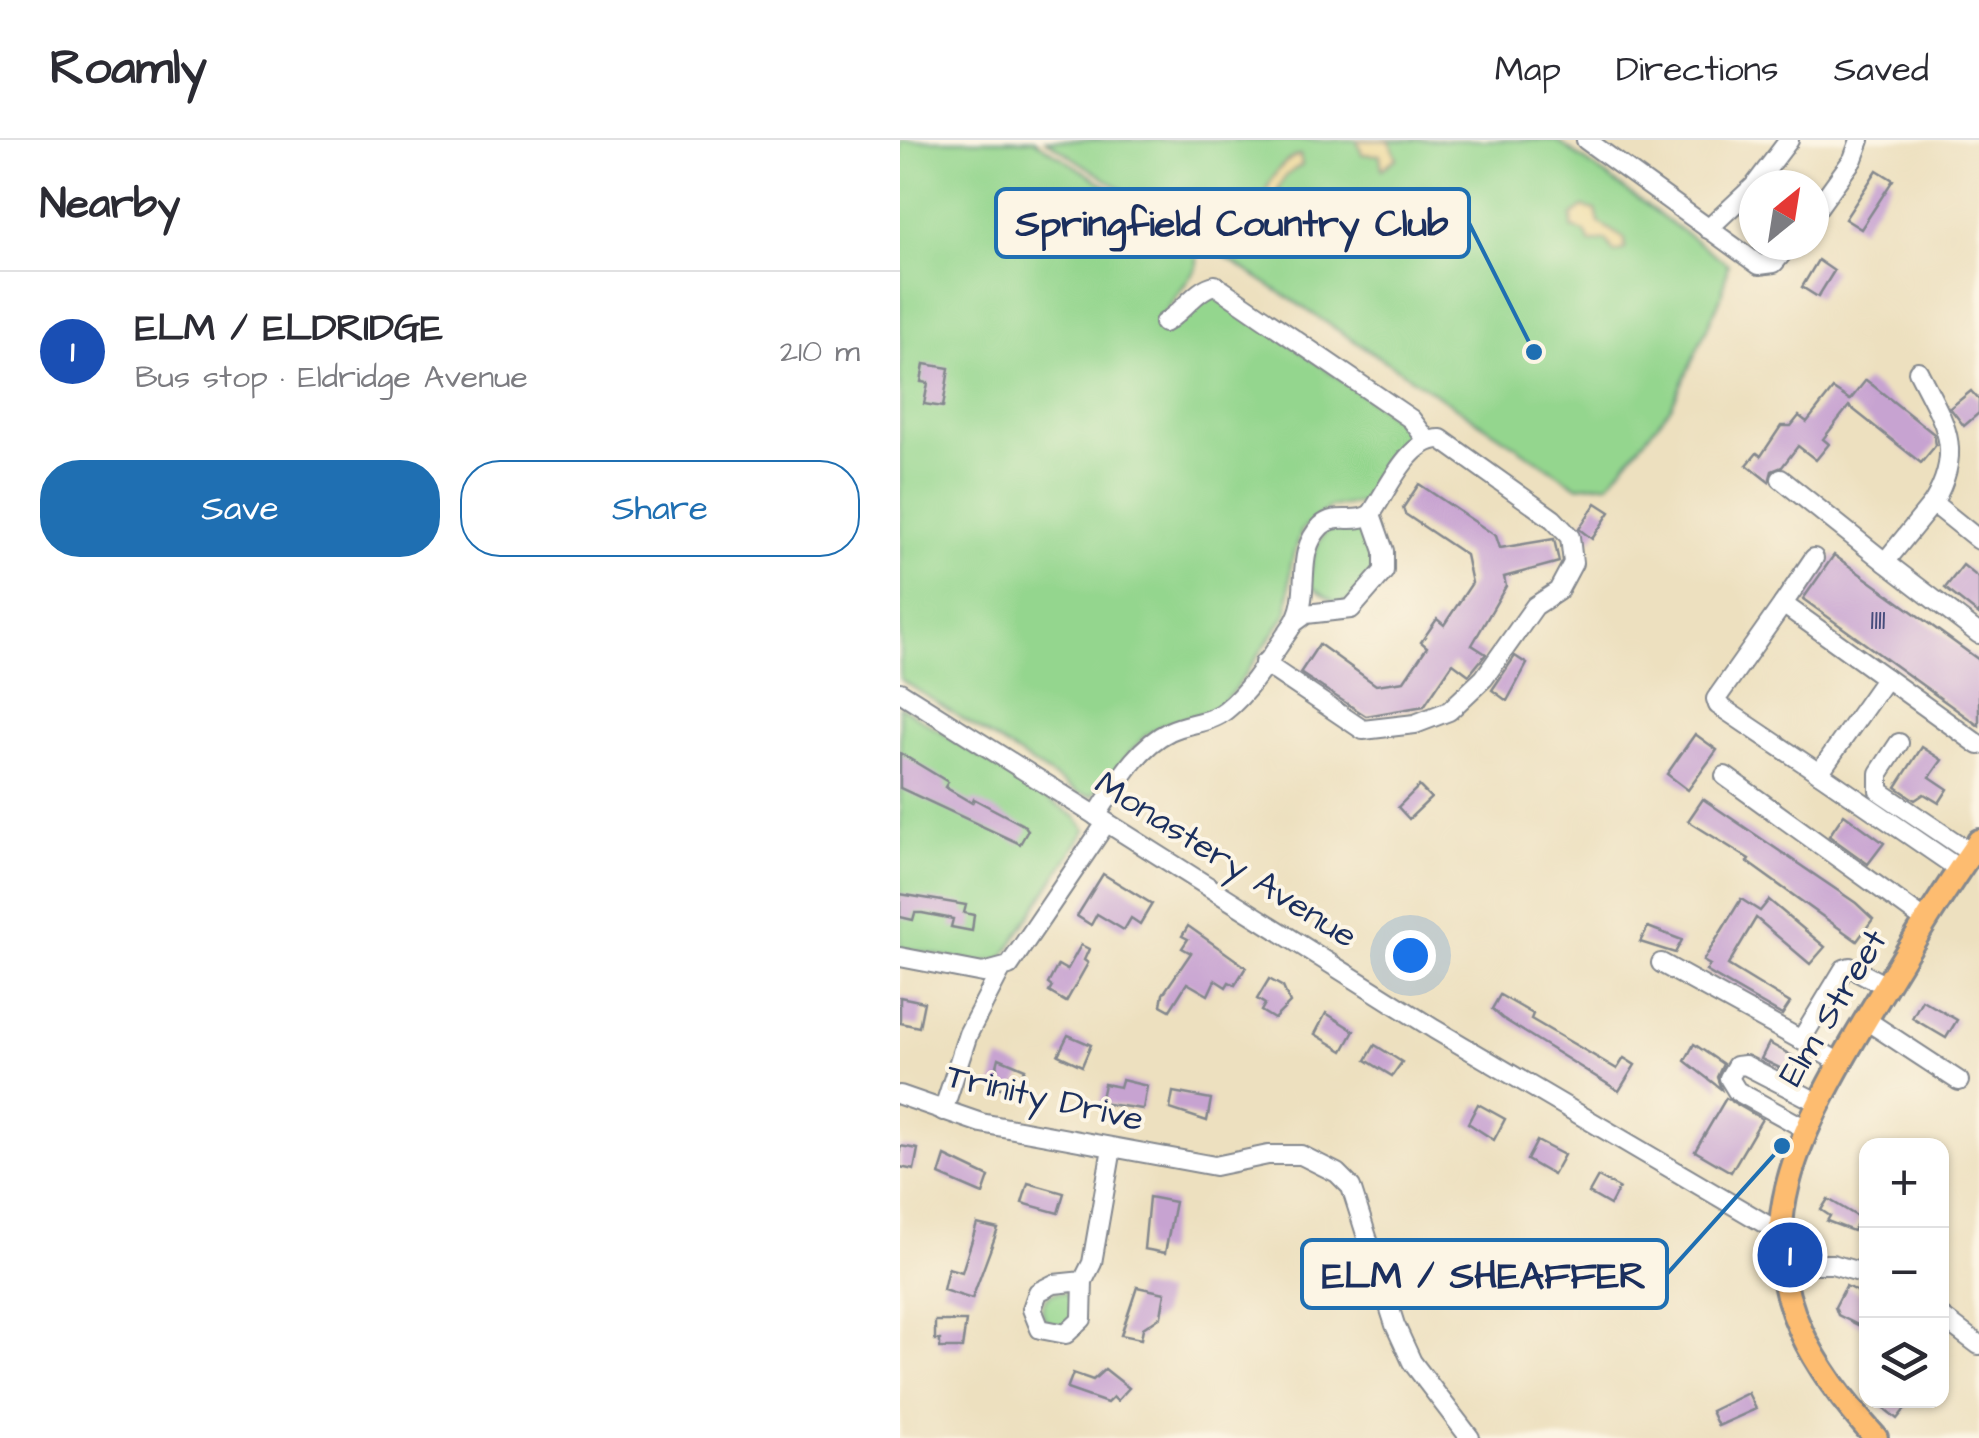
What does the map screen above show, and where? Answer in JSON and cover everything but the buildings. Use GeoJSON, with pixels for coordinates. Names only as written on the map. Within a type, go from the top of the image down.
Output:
{"type":"FeatureCollection","features":[{"type":"Feature","properties":{"kind":"main road","name":"Elm Street"},"geometry":{"type":"LineString","coordinates":[[1876,1438],[1812,1354],[1792,1309],[1781,1264],[1779,1232],[1786,1179],[1816,1102],[1970,854]]}},
{"type":"Feature","properties":{"kind":"street"},"geometry":{"type":"LineString","coordinates":[[1586,140],[1739,253]]}},
{"type":"Feature","properties":{"kind":"street"},"geometry":{"type":"LineString","coordinates":[[1766,170],[1789,140]]}},
{"type":"Feature","properties":{"kind":"street"},"geometry":{"type":"LineString","coordinates":[[1829,192],[1853,159],[1860,140]]}},
{"type":"Feature","properties":{"kind":"street"},"geometry":{"type":"LineString","coordinates":[[1708,230],[1739,200]]}},
{"type":"Feature","properties":{"kind":"street"},"geometry":{"type":"LineString","coordinates":[[1164,322],[1180,314],[1206,286],[1215,284],[1411,419],[1427,440],[1450,443],[1568,534],[1574,559],[1561,588],[1534,606],[1480,683],[1448,711],[1424,722],[1383,731],[1356,728],[1264,664]]}},
{"type":"Feature","properties":{"kind":"street"},"geometry":{"type":"LineString","coordinates":[[1885,562],[1934,503],[1948,479],[1953,449],[1918,371]]}},
{"type":"Feature","properties":{"kind":"street"},"geometry":{"type":"LineString","coordinates":[[943,1111],[968,1034],[1000,972],[1024,949],[1143,750],[1168,732],[1224,712],[1295,622],[1303,603],[1304,558],[1313,536],[1329,521],[1359,520],[1371,514],[1414,451],[1427,440]]}},
{"type":"Feature","properties":{"kind":"street"},"geometry":{"type":"LineString","coordinates":[[1780,480],[1979,634]]}},
{"type":"Feature","properties":{"kind":"street"},"geometry":{"type":"LineString","coordinates":[[1934,503],[1979,540]]}},
{"type":"Feature","properties":{"kind":"street"},"geometry":{"type":"LineString","coordinates":[[1295,622],[1306,614],[1351,609],[1379,581],[1385,558],[1371,514]]}},
{"type":"Feature","properties":{"kind":"street"},"geometry":{"type":"LineString","coordinates":[[1814,558],[1716,699],[1718,706],[1819,773],[1970,854]]}},
{"type":"Feature","properties":{"kind":"street"},"geometry":{"type":"LineString","coordinates":[[1784,604],[1979,746]]}},
{"type":"Feature","properties":{"kind":"street"},"geometry":{"type":"LineString","coordinates":[[1819,773],[1886,678]]}},
{"type":"Feature","properties":{"kind":"street","name":"Monastery Avenue"},"geometry":{"type":"LineString","coordinates":[[900,692],[1434,1029],[1779,1232]]}},
{"type":"Feature","properties":{"kind":"street"},"geometry":{"type":"LineString","coordinates":[[1899,743],[1879,773],[1879,791],[1970,854]]}},
{"type":"Feature","properties":{"kind":"street"},"geometry":{"type":"LineString","coordinates":[[1725,776],[1926,920]]}},
{"type":"Feature","properties":{"kind":"street"},"geometry":{"type":"LineString","coordinates":[[900,957],[972,972],[1000,972]]}},
{"type":"Feature","properties":{"kind":"street"},"geometry":{"type":"LineString","coordinates":[[1661,963],[1680,970],[1840,1062]]}},
{"type":"Feature","properties":{"kind":"street"},"geometry":{"type":"LineString","coordinates":[[1801,1040],[1847,966],[1886,986]]}},
{"type":"Feature","properties":{"kind":"street"},"geometry":{"type":"LineString","coordinates":[[1866,1020],[1960,1081]]}},
{"type":"Feature","properties":{"kind":"street"},"geometry":{"type":"LineString","coordinates":[[1804,1128],[1737,1091],[1729,1078],[1736,1066],[1745,1064],[1816,1102]]}},
{"type":"Feature","properties":{"kind":"street","name":"Trinity Drive"},"geometry":{"type":"LineString","coordinates":[[900,1095],[981,1123],[1177,1160],[1215,1166],[1286,1154],[1301,1156],[1337,1173],[1351,1187],[1395,1325],[1412,1362],[1470,1438]]}},
{"type":"Feature","properties":{"kind":"street"},"geometry":{"type":"LineString","coordinates":[[1083,1282],[1092,1263],[1112,1148]]}},
{"type":"Feature","properties":{"kind":"street"},"geometry":{"type":"LineString","coordinates":[[1781,1264],[1832,1264],[1859,1272]]}},
{"type":"Feature","properties":{"kind":"street"},"geometry":{"type":"LineString","coordinates":[[1943,1318],[1979,1345]]}},
{"type":"Feature","properties":{"kind":"green space"},"geometry":{"type":"Polygon","coordinates":[[[900,140],[1034,140],[1197,243],[1197,267],[1158,322],[1219,293],[1408,427],[1409,445],[1369,502],[1330,507],[1302,530],[1291,564],[1288,612],[1233,692],[1214,710],[1163,725],[1145,736],[1092,796],[1079,793],[900,679],[900,140]]]}},
{"type":"Feature","properties":{"kind":"green space"},"geometry":{"type":"Polygon","coordinates":[[[1046,140],[1556,140],[1728,264],[1721,297],[1671,407],[1609,483],[1577,486],[1046,140]]]}},
{"type":"Feature","properties":{"kind":"green space"},"geometry":{"type":"Polygon","coordinates":[[[1357,526],[1375,548],[1375,570],[1349,601],[1336,603],[1311,586],[1314,555],[1328,528],[1357,526]]]}},
{"type":"Feature","properties":{"kind":"green space"},"geometry":{"type":"Polygon","coordinates":[[[900,706],[1076,817],[1086,830],[1002,959],[978,963],[900,948],[900,706]]]}},
{"type":"Feature","properties":{"kind":"green space"},"geometry":{"type":"Polygon","coordinates":[[[1059,1292],[1071,1297],[1076,1309],[1071,1321],[1059,1326],[1047,1321],[1042,1309],[1047,1297],[1059,1292]]]}},
{"type":"Feature","properties":{"kind":"sand"},"geometry":{"type":"Polygon","coordinates":[[[1357,140],[1389,140],[1397,158],[1382,169],[1380,155],[1362,154],[1357,140]]]}},
{"type":"Feature","properties":{"kind":"sand"},"geometry":{"type":"Polygon","coordinates":[[[1300,155],[1302,165],[1280,184],[1276,213],[1267,213],[1268,186],[1285,163],[1300,155]]]}},
{"type":"Feature","properties":{"kind":"sand"},"geometry":{"type":"Polygon","coordinates":[[[1583,207],[1596,210],[1599,223],[1625,239],[1625,249],[1614,253],[1606,240],[1590,243],[1585,232],[1572,228],[1572,216],[1583,207]]]}},
{"type":"Feature","properties":{"kind":"place","name":"Springfield Country Club"},"geometry":{"type":"Point","coordinates":[1534,352]}},
{"type":"Feature","properties":{"kind":"place","name":"ELM / SHEAFFER"},"geometry":{"type":"Point","coordinates":[1782,1146]}},
{"type":"Feature","properties":{"kind":"place","name":"ELM / ELDRIDGE"},"geometry":{"type":"Point","coordinates":[1790,1255]}}]}
